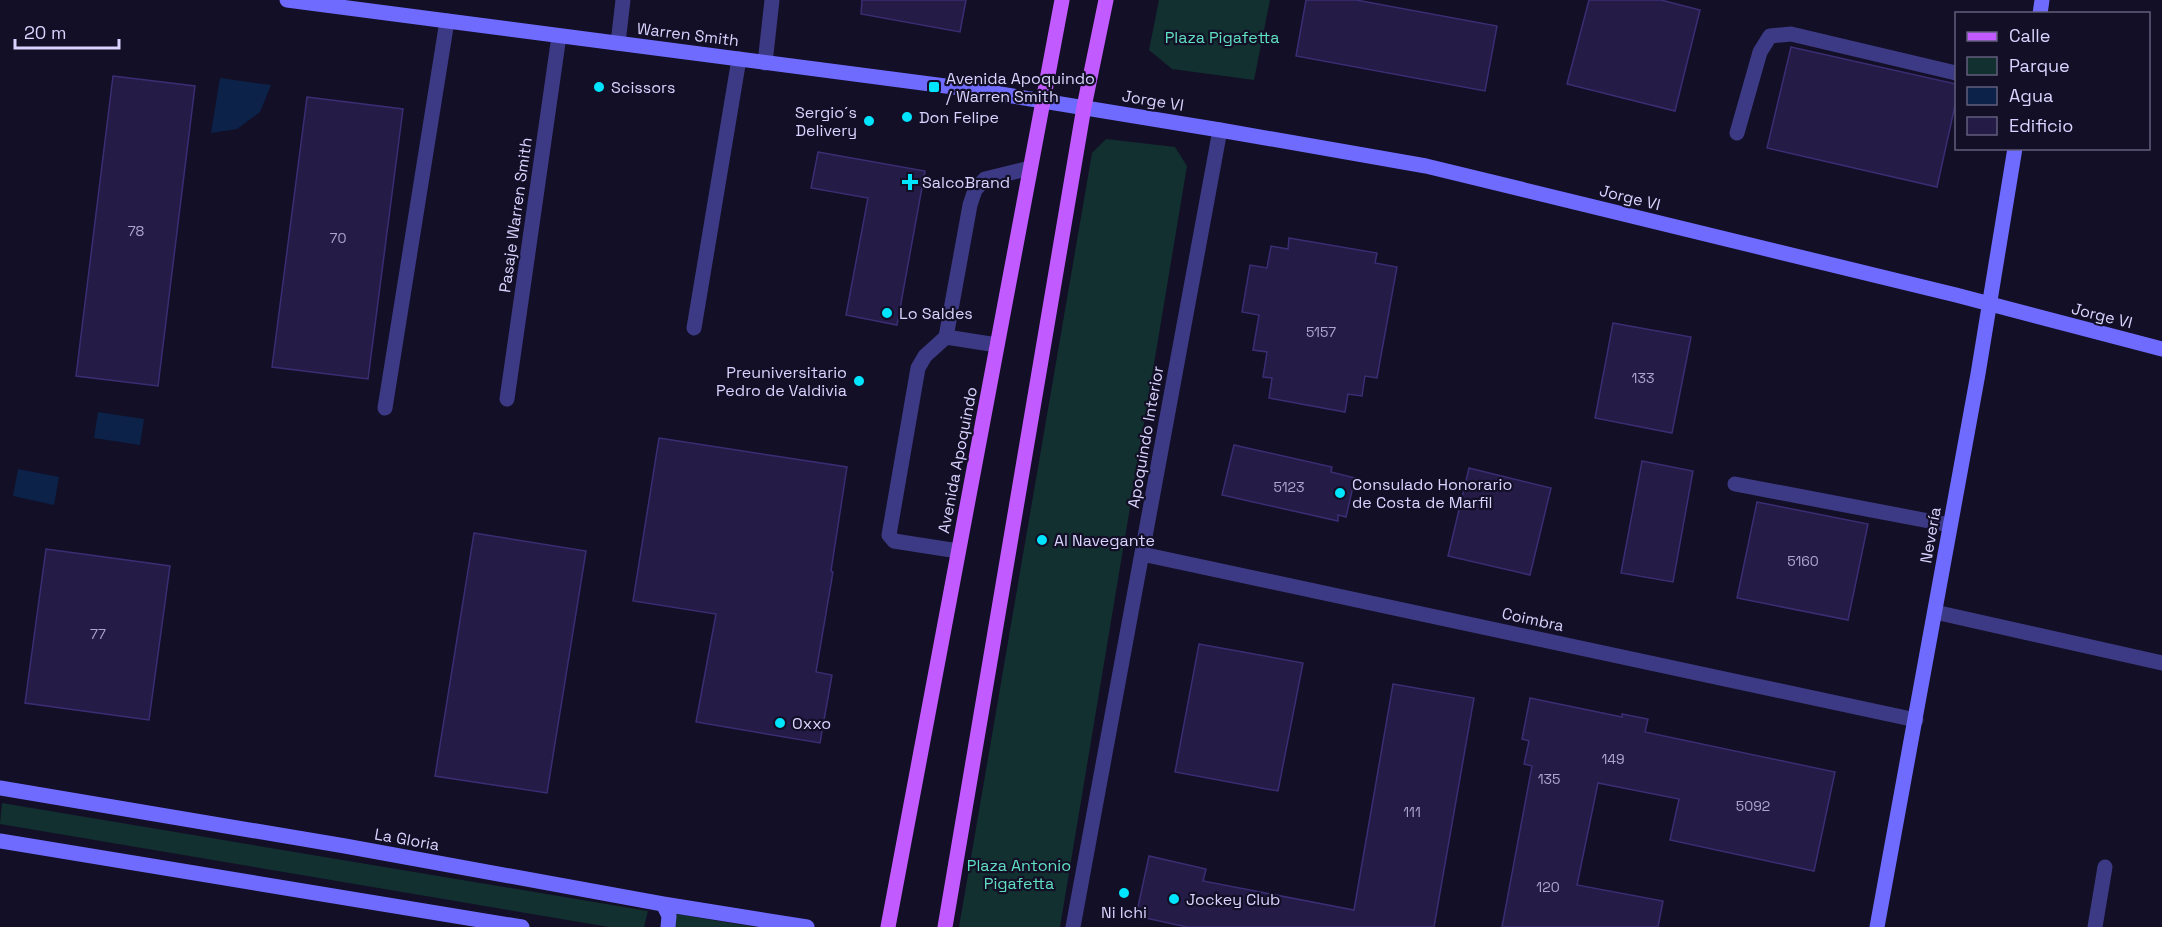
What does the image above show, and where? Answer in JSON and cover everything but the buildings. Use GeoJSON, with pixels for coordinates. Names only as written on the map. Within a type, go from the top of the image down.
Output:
{"type":"FeatureCollection","features":[{"type":"Feature","properties":{"kind":"main road","name":"Avenida Apoquindo"},"geometry":{"type":"LineString","coordinates":[[888,927],[1062,0]]}},
{"type":"Feature","properties":{"kind":"main road"},"geometry":{"type":"LineString","coordinates":[[945,927],[1084,107],[1106,0]]}},
{"type":"Feature","properties":{"kind":"street"},"geometry":{"type":"LineString","coordinates":[[618,43],[623,0]]}},
{"type":"Feature","properties":{"kind":"street"},"geometry":{"type":"LineString","coordinates":[[765,63],[772,0]]}},
{"type":"Feature","properties":{"kind":"street","name":"Warren Smith"},"geometry":{"type":"LineString","coordinates":[[295,1],[1084,107]]}},
{"type":"Feature","properties":{"kind":"street"},"geometry":{"type":"LineString","coordinates":[[386,408],[447,21]]}},
{"type":"Feature","properties":{"kind":"street"},"geometry":{"type":"LineString","coordinates":[[1737,133],[1760,52],[1770,36],[1791,34],[1955,73]]}},
{"type":"Feature","properties":{"kind":"street","name":"Pasaje Warren Smith"},"geometry":{"type":"LineString","coordinates":[[507,399],[559,36]]}},
{"type":"Feature","properties":{"kind":"street"},"geometry":{"type":"LineString","coordinates":[[694,328],[739,59]]}},
{"type":"Feature","properties":{"kind":"street","name":"Jorge VI"},"geometry":{"type":"LineString","coordinates":[[1084,107],[1426,166],[1990,304],[2162,349]]}},
{"type":"Feature","properties":{"kind":"street","name":"Apoquindo Interior"},"geometry":{"type":"LineString","coordinates":[[1073,927],[1220,130]]}},
{"type":"Feature","properties":{"kind":"street","name":"Nevería"},"geometry":{"type":"LineString","coordinates":[[1876,927],[1916,720],[1990,304],[2015,150]]}},
{"type":"Feature","properties":{"kind":"street"},"geometry":{"type":"LineString","coordinates":[[958,551],[894,541],[889,535],[918,368],[925,356],[946,337],[970,205],[975,190],[985,179],[1030,168]]}},
{"type":"Feature","properties":{"kind":"street"},"geometry":{"type":"LineString","coordinates":[[946,337],[997,345]]}},
{"type":"Feature","properties":{"kind":"street"},"geometry":{"type":"LineString","coordinates":[[1734,484],[1950,525]]}},
{"type":"Feature","properties":{"kind":"street","name":"Coimbra"},"geometry":{"type":"LineString","coordinates":[[1142,554],[1916,720]]}},
{"type":"Feature","properties":{"kind":"street"},"geometry":{"type":"LineString","coordinates":[[1935,612],[2162,663]]}},
{"type":"Feature","properties":{"kind":"street","name":"La Gloria"},"geometry":{"type":"LineString","coordinates":[[0,788],[807,927]]}},
{"type":"Feature","properties":{"kind":"street"},"geometry":{"type":"LineString","coordinates":[[0,841],[522,927]]}},
{"type":"Feature","properties":{"kind":"street"},"geometry":{"type":"LineString","coordinates":[[2095,927],[2105,867]]}},
{"type":"Feature","properties":{"kind":"street"},"geometry":{"type":"LineString","coordinates":[[663,904],[669,916],[668,927]]}},
{"type":"Feature","properties":{"kind":"green space","name":"Plaza Pigafetta"},"geometry":{"type":"Polygon","coordinates":[[[1159,0],[1270,0],[1254,80],[1172,69],[1149,50],[1159,0]]]}},
{"type":"Feature","properties":{"kind":"green space","name":"Plaza Antonio Pigafetta"},"geometry":{"type":"Polygon","coordinates":[[[1106,139],[1175,147],[1187,166],[1060,927],[959,927],[1092,153],[1106,139]]]}},
{"type":"Feature","properties":{"kind":"green space"},"geometry":{"type":"Polygon","coordinates":[[[2,803],[648,911],[644,927],[609,927],[0,824],[2,803]]]}},
{"type":"Feature","properties":{"kind":"green space"},"geometry":{"type":"Polygon","coordinates":[[[676,914],[755,927],[674,927],[676,914]]]}},
{"type":"Feature","properties":{"kind":"water"},"geometry":{"type":"Polygon","coordinates":[[[220,78],[271,85],[260,112],[237,129],[211,133],[220,78]]]}},
{"type":"Feature","properties":{"kind":"water"},"geometry":{"type":"Polygon","coordinates":[[[98,412],[144,419],[140,445],[94,438],[98,412]]]}},
{"type":"Feature","properties":{"kind":"water"},"geometry":{"type":"Polygon","coordinates":[[[18,469],[59,477],[54,505],[13,496],[18,469]]]}},
{"type":"Feature","properties":{"kind":"place","name":"Scissors"},"geometry":{"type":"Point","coordinates":[599,87]}},
{"type":"Feature","properties":{"kind":"place","name":"Avenida Apoquindo / Warren Smith"},"geometry":{"type":"Point","coordinates":[934,87]}},
{"type":"Feature","properties":{"kind":"place","name":"Don Felipe"},"geometry":{"type":"Point","coordinates":[907,117]}},
{"type":"Feature","properties":{"kind":"place","name":"Sergio´s Delivery"},"geometry":{"type":"Point","coordinates":[869,121]}},
{"type":"Feature","properties":{"kind":"place","name":"SalcoBrand"},"geometry":{"type":"Point","coordinates":[910,182]}},
{"type":"Feature","properties":{"kind":"place","name":"Lo Saldes"},"geometry":{"type":"Point","coordinates":[887,313]}},
{"type":"Feature","properties":{"kind":"place","name":"Preuniversitario Pedro de Valdivia"},"geometry":{"type":"Point","coordinates":[859,381]}},
{"type":"Feature","properties":{"kind":"place","name":"Consulado Honorario de Costa de Marfil"},"geometry":{"type":"Point","coordinates":[1340,493]}},
{"type":"Feature","properties":{"kind":"place","name":"Al Navegante"},"geometry":{"type":"Point","coordinates":[1042,540]}},
{"type":"Feature","properties":{"kind":"place","name":"Oxxo"},"geometry":{"type":"Point","coordinates":[780,723]}},
{"type":"Feature","properties":{"kind":"place","name":"Ni Ichi"},"geometry":{"type":"Point","coordinates":[1124,893]}},
{"type":"Feature","properties":{"kind":"place","name":"Jockey Club"},"geometry":{"type":"Point","coordinates":[1174,899]}}]}
